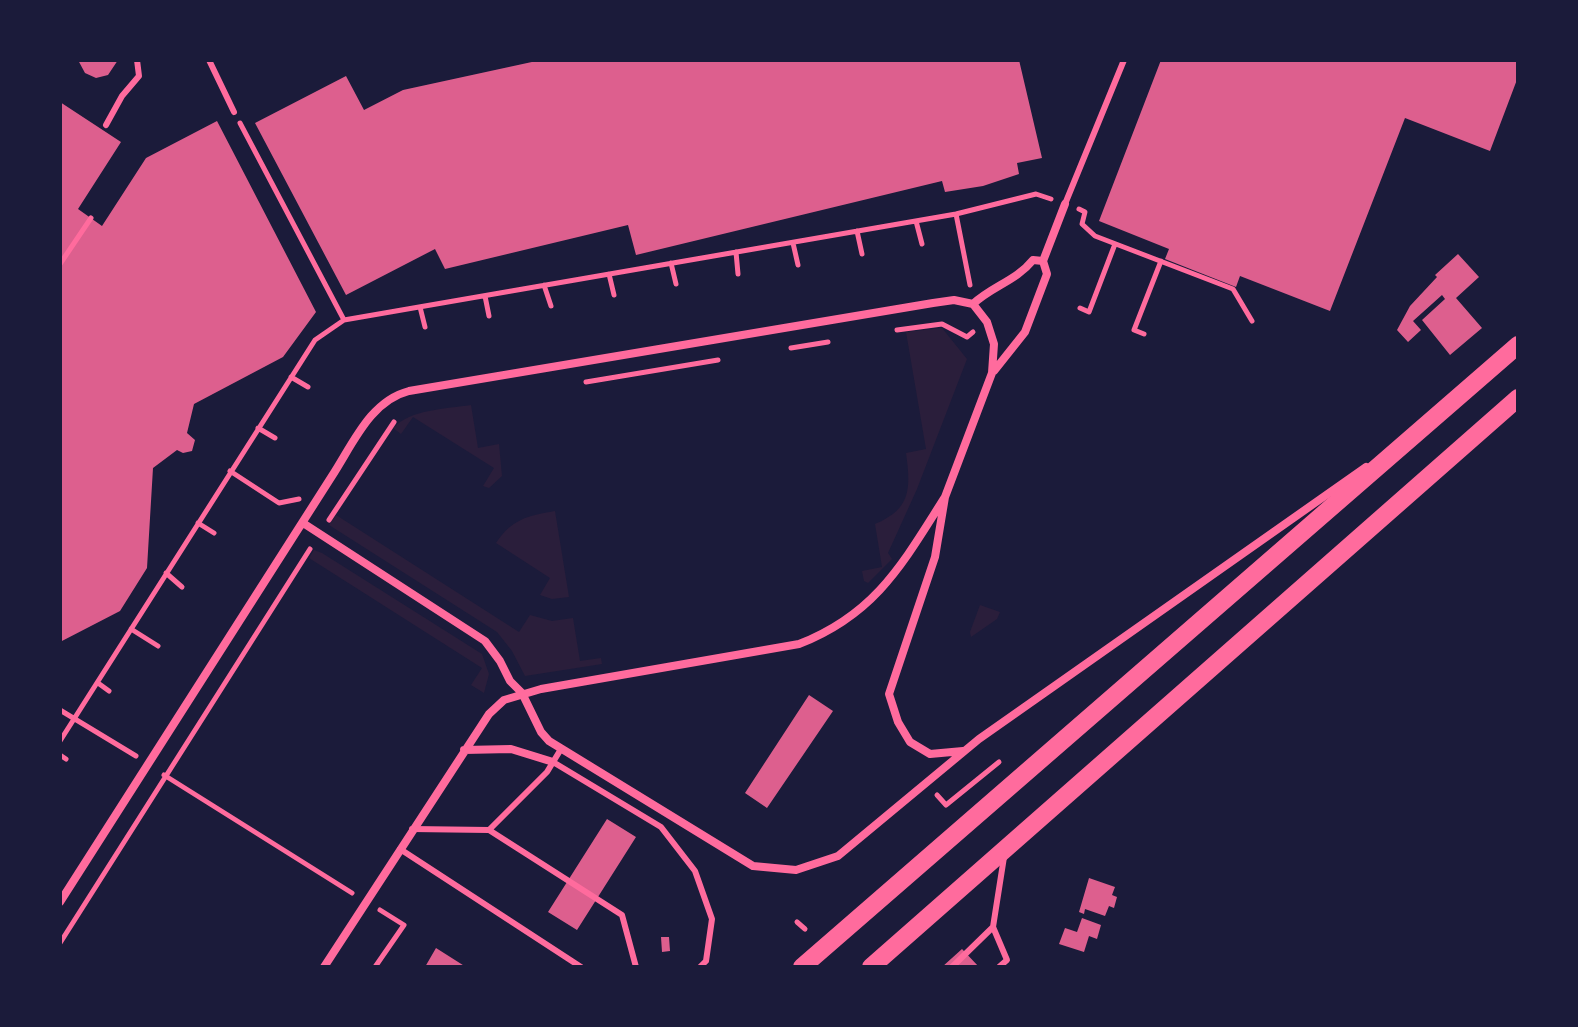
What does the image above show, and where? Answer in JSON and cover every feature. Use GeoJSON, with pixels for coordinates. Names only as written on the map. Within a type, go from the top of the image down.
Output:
{"type":"FeatureCollection","features":[{"type":"Feature","properties":{"kind":"main road"},"geometry":{"type":"LineString","coordinates":[[802,967],[1518,345]]}},
{"type":"Feature","properties":{"kind":"main road"},"geometry":{"type":"LineString","coordinates":[[871,967],[1518,398]]}},
{"type":"Feature","properties":{"kind":"street"},"geometry":{"type":"LineString","coordinates":[[992,373],[1025,332],[1047,274],[1043,261],[1065,204]]}},
{"type":"Feature","properties":{"kind":"street"},"geometry":{"type":"LineString","coordinates":[[973,304],[988,290],[1022,274],[1033,260],[1043,261]]}},
{"type":"Feature","properties":{"kind":"street"},"geometry":{"type":"LineString","coordinates":[[60,902],[373,413],[395,395],[954,300],[973,304],[987,322],[994,344],[992,373],[945,497],[935,557],[889,694],[898,722],[910,742],[930,754],[963,751]]}},
{"type":"Feature","properties":{"kind":"street"},"geometry":{"type":"LineString","coordinates":[[303,523],[485,641],[510,681],[522,693],[541,732],[561,749],[753,866],[796,870],[838,856],[963,751],[1433,420]]}},
{"type":"Feature","properties":{"kind":"street"},"geometry":{"type":"LineString","coordinates":[[324,967],[464,750],[489,714],[504,700],[522,693],[799,644],[821,635],[863,608],[894,575],[945,497]]}},
{"type":"Feature","properties":{"kind":"street"},"geometry":{"type":"LineString","coordinates":[[464,750],[511,749],[553,762]]}},
{"type":"Feature","properties":{"kind":"lane"},"geometry":{"type":"LineString","coordinates":[[106,125],[122,96],[139,76],[137,60]]}},
{"type":"Feature","properties":{"kind":"lane"},"geometry":{"type":"LineString","coordinates":[[209,60],[234,112]]}},
{"type":"Feature","properties":{"kind":"lane"},"geometry":{"type":"LineString","coordinates":[[1065,204],[1124,60]]}},
{"type":"Feature","properties":{"kind":"lane"},"geometry":{"type":"LineString","coordinates":[[489,830],[547,772],[561,749]]}},
{"type":"Feature","properties":{"kind":"lane"},"geometry":{"type":"LineString","coordinates":[[553,762],[661,827],[695,871],[712,919],[706,961],[700,967]]}},
{"type":"Feature","properties":{"kind":"lane"},"geometry":{"type":"LineString","coordinates":[[412,829],[489,830],[622,915],[636,967]]}},
{"type":"Feature","properties":{"kind":"lane"},"geometry":{"type":"LineString","coordinates":[[400,849],[581,967]]}},
{"type":"Feature","properties":{"kind":"lane"},"geometry":{"type":"LineString","coordinates":[[1005,849],[993,927],[1007,960],[1015,967]]}},
{"type":"Feature","properties":{"kind":"lane"},"geometry":{"type":"LineString","coordinates":[[952,967],[993,927]]}},
{"type":"Feature","properties":{"kind":"lane"},"geometry":{"type":"LineString","coordinates":[[999,967],[1007,960]]}},
{"type":"Feature","properties":{"kind":"path"},"geometry":{"type":"LineString","coordinates":[[234,112],[344,320]]}},
{"type":"Feature","properties":{"kind":"path"},"geometry":{"type":"LineString","coordinates":[[60,741],[315,340],[344,320],[956,214],[1036,194],[1051,199]]}},
{"type":"Feature","properties":{"kind":"path"},"geometry":{"type":"LineString","coordinates":[[1079,209],[1085,212],[1082,224],[1086,230],[1234,290],[1252,321]]}},
{"type":"Feature","properties":{"kind":"path"},"geometry":{"type":"LineString","coordinates":[[956,214],[970,285]]}},
{"type":"Feature","properties":{"kind":"path"},"geometry":{"type":"LineString","coordinates":[[60,264],[91,218]]}},
{"type":"Feature","properties":{"kind":"path"},"geometry":{"type":"LineString","coordinates":[[916,221],[922,244]]}},
{"type":"Feature","properties":{"kind":"path"},"geometry":{"type":"LineString","coordinates":[[857,231],[862,254]]}},
{"type":"Feature","properties":{"kind":"path"},"geometry":{"type":"LineString","coordinates":[[793,242],[798,265]]}},
{"type":"Feature","properties":{"kind":"path"},"geometry":{"type":"LineString","coordinates":[[1080,308],[1089,312],[1115,244]]}},
{"type":"Feature","properties":{"kind":"path"},"geometry":{"type":"LineString","coordinates":[[736,252],[738,274]]}},
{"type":"Feature","properties":{"kind":"path"},"geometry":{"type":"LineString","coordinates":[[1144,334],[1134,330],[1161,261]]}},
{"type":"Feature","properties":{"kind":"path"},"geometry":{"type":"LineString","coordinates":[[671,263],[676,284]]}},
{"type":"Feature","properties":{"kind":"path"},"geometry":{"type":"LineString","coordinates":[[609,274],[614,295]]}},
{"type":"Feature","properties":{"kind":"path"},"geometry":{"type":"LineString","coordinates":[[544,285],[551,306]]}},
{"type":"Feature","properties":{"kind":"path"},"geometry":{"type":"LineString","coordinates":[[485,296],[489,316]]}},
{"type":"Feature","properties":{"kind":"path"},"geometry":{"type":"LineString","coordinates":[[420,307],[425,327]]}},
{"type":"Feature","properties":{"kind":"path"},"geometry":{"type":"LineString","coordinates":[[888,331],[942,324],[967,337],[974,331]]}},
{"type":"Feature","properties":{"kind":"path"},"geometry":{"type":"LineString","coordinates":[[782,349],[828,342]]}},
{"type":"Feature","properties":{"kind":"path"},"geometry":{"type":"LineString","coordinates":[[581,383],[721,360]]}},
{"type":"Feature","properties":{"kind":"path"},"geometry":{"type":"LineString","coordinates":[[291,377],[308,387]]}},
{"type":"Feature","properties":{"kind":"path"},"geometry":{"type":"LineString","coordinates":[[60,943],[319,534],[397,418]]}},
{"type":"Feature","properties":{"kind":"path"},"geometry":{"type":"LineString","coordinates":[[258,428],[275,438]]}},
{"type":"Feature","properties":{"kind":"path"},"geometry":{"type":"LineString","coordinates":[[230,471],[279,503],[298,498],[330,518]]}},
{"type":"Feature","properties":{"kind":"path"},"geometry":{"type":"LineString","coordinates":[[198,523],[214,533]]}},
{"type":"Feature","properties":{"kind":"path"},"geometry":{"type":"LineString","coordinates":[[166,573],[182,587]]}},
{"type":"Feature","properties":{"kind":"path"},"geometry":{"type":"LineString","coordinates":[[131,629],[158,646]]}},
{"type":"Feature","properties":{"kind":"path"},"geometry":{"type":"LineString","coordinates":[[98,683],[109,691]]}},
{"type":"Feature","properties":{"kind":"path"},"geometry":{"type":"LineString","coordinates":[[60,710],[356,896]]}},
{"type":"Feature","properties":{"kind":"path"},"geometry":{"type":"LineString","coordinates":[[375,967],[404,925],[379,909]]}},
{"type":"Feature","properties":{"kind":"path"},"geometry":{"type":"LineString","coordinates":[[797,922],[805,929]]}},
{"type":"Feature","properties":{"kind":"shaded area"},"geometry":{"type":"Polygon","coordinates":[[[942,328],[967,359],[917,489],[888,553],[892,559],[868,583],[864,581],[862,571],[882,567],[875,524],[896,512],[906,496],[906,453],[926,449],[906,332],[942,328]]]}},
{"type":"Feature","properties":{"kind":"shaded area"},"geometry":{"type":"Polygon","coordinates":[[[471,405],[478,448],[499,444],[502,476],[489,488],[483,486],[494,468],[413,417],[401,434],[393,428],[419,413],[471,405]]]}},
{"type":"Feature","properties":{"kind":"shaded area"},"geometry":{"type":"Polygon","coordinates":[[[555,511],[569,597],[552,599],[540,595],[550,578],[496,543],[521,520],[555,511]]]}},
{"type":"Feature","properties":{"kind":"shaded area"},"geometry":{"type":"Polygon","coordinates":[[[336,515],[519,632],[530,615],[552,621],[573,618],[580,661],[601,658],[602,664],[525,676],[512,651],[497,632],[329,525],[336,515]]]}},
{"type":"Feature","properties":{"kind":"shaded area"},"geometry":{"type":"Polygon","coordinates":[[[314,550],[482,654],[489,674],[484,693],[471,685],[482,668],[309,558],[314,550]]]}},
{"type":"Feature","properties":{"kind":"shaded area"},"geometry":{"type":"Polygon","coordinates":[[[980,605],[1000,612],[997,619],[971,637],[970,632],[980,605]]]}},
{"type":"Feature","properties":{"kind":"building"},"geometry":{"type":"Polygon","coordinates":[[[78,60],[118,60],[108,75],[96,78],[85,73],[78,60]]]}},
{"type":"Feature","properties":{"kind":"building"},"geometry":{"type":"Polygon","coordinates":[[[541,60],[1019,60],[1042,158],[1017,163],[1019,174],[983,186],[945,192],[942,181],[636,255],[628,225],[445,269],[435,249],[346,295],[255,123],[346,76],[364,110],[403,90],[541,60]]]}},
{"type":"Feature","properties":{"kind":"building"},"geometry":{"type":"Polygon","coordinates":[[[1161,60],[1518,60],[1518,77],[1490,151],[1405,118],[1330,311],[1240,276],[1236,287],[1165,259],[1169,249],[1099,221],[1161,60]]]}},
{"type":"Feature","properties":{"kind":"building"},"geometry":{"type":"Polygon","coordinates":[[[60,102],[121,142],[78,209],[102,226],[146,158],[217,121],[316,312],[283,357],[194,404],[187,433],[195,440],[192,451],[183,453],[177,450],[153,468],[147,568],[120,611],[60,642],[60,102]]]}},
{"type":"Feature","properties":{"kind":"building"},"geometry":{"type":"Polygon","coordinates":[[[1458,254],[1479,277],[1456,298],[1482,328],[1450,355],[1422,320],[1445,299],[1442,295],[1413,321],[1421,330],[1408,342],[1397,330],[1410,306],[1437,277],[1435,275],[1458,254]]]}},
{"type":"Feature","properties":{"kind":"building"},"geometry":{"type":"Polygon","coordinates":[[[809,695],[833,711],[767,808],[745,793],[809,695]]]}},
{"type":"Feature","properties":{"kind":"building"},"geometry":{"type":"Polygon","coordinates":[[[607,819],[636,837],[577,930],[548,912],[607,819]]]}},
{"type":"Feature","properties":{"kind":"building"},"geometry":{"type":"Polygon","coordinates":[[[1089,878],[1115,887],[1112,895],[1117,897],[1114,908],[1109,906],[1105,916],[1085,909],[1084,914],[1079,912],[1089,878]]]}},
{"type":"Feature","properties":{"kind":"building"},"geometry":{"type":"Polygon","coordinates":[[[1082,918],[1101,925],[1097,939],[1089,936],[1084,952],[1059,944],[1065,928],[1077,932],[1082,918]]]}},
{"type":"Feature","properties":{"kind":"building"},"geometry":{"type":"Polygon","coordinates":[[[661,937],[669,937],[670,951],[662,952],[661,937]]]}},
{"type":"Feature","properties":{"kind":"building"},"geometry":{"type":"Polygon","coordinates":[[[436,948],[466,967],[425,967],[436,948]]]}},
{"type":"Feature","properties":{"kind":"building"},"geometry":{"type":"Polygon","coordinates":[[[962,949],[979,967],[942,967],[962,949]]]}}]}
